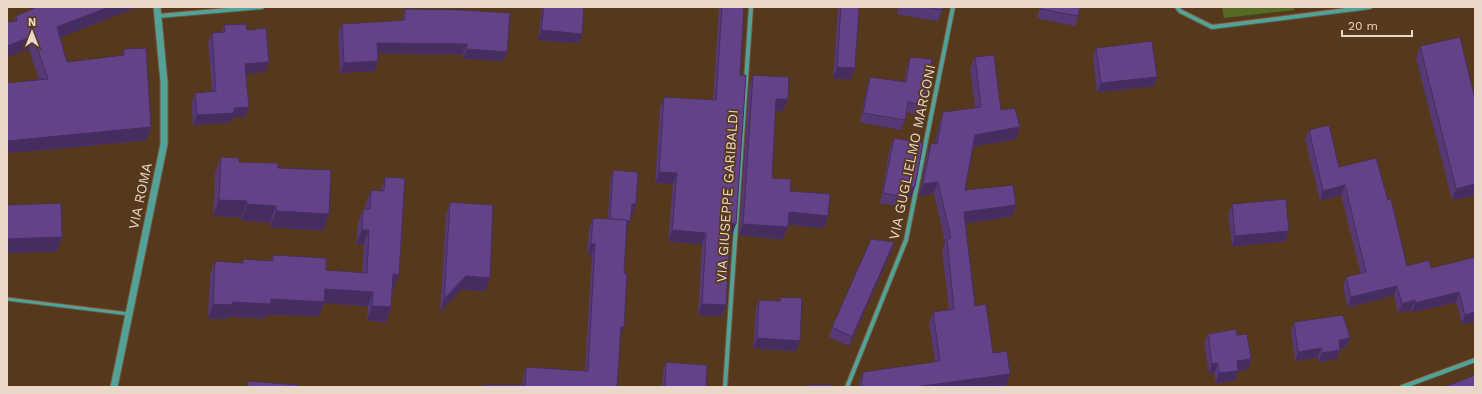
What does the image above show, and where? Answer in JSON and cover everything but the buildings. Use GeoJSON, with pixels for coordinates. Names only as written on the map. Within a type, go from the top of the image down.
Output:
{"type":"FeatureCollection","features":[{"type":"Feature","properties":{"kind":"street","name":"VIA ROMA"},"geometry":{"type":"LineString","coordinates":[[114,387],[164,144],[164,82],[157,7]]}},
{"type":"Feature","properties":{"kind":"street"},"geometry":{"type":"LineString","coordinates":[[158,16],[262,7]]}},
{"type":"Feature","properties":{"kind":"street","name":"VIA GIUSEPPE GARIBALDI"},"geometry":{"type":"LineString","coordinates":[[725,387],[751,7]]}},
{"type":"Feature","properties":{"kind":"street","name":"VIA GUGLIELMO MARCONI"},"geometry":{"type":"LineString","coordinates":[[847,387],[906,240],[953,7]]}},
{"type":"Feature","properties":{"kind":"street"},"geometry":{"type":"LineString","coordinates":[[1178,7],[1180,11],[1212,27],[1370,7]]}},
{"type":"Feature","properties":{"kind":"street"},"geometry":{"type":"LineString","coordinates":[[1402,387],[1475,360]]}},
{"type":"Feature","properties":{"kind":"lane"},"geometry":{"type":"LineString","coordinates":[[7,299],[129,314]]}},
{"type":"Feature","properties":{"kind":"green space"},"geometry":{"type":"Polygon","coordinates":[[[1222,7],[1294,7],[1294,10],[1224,18],[1222,7]]]}}]}
